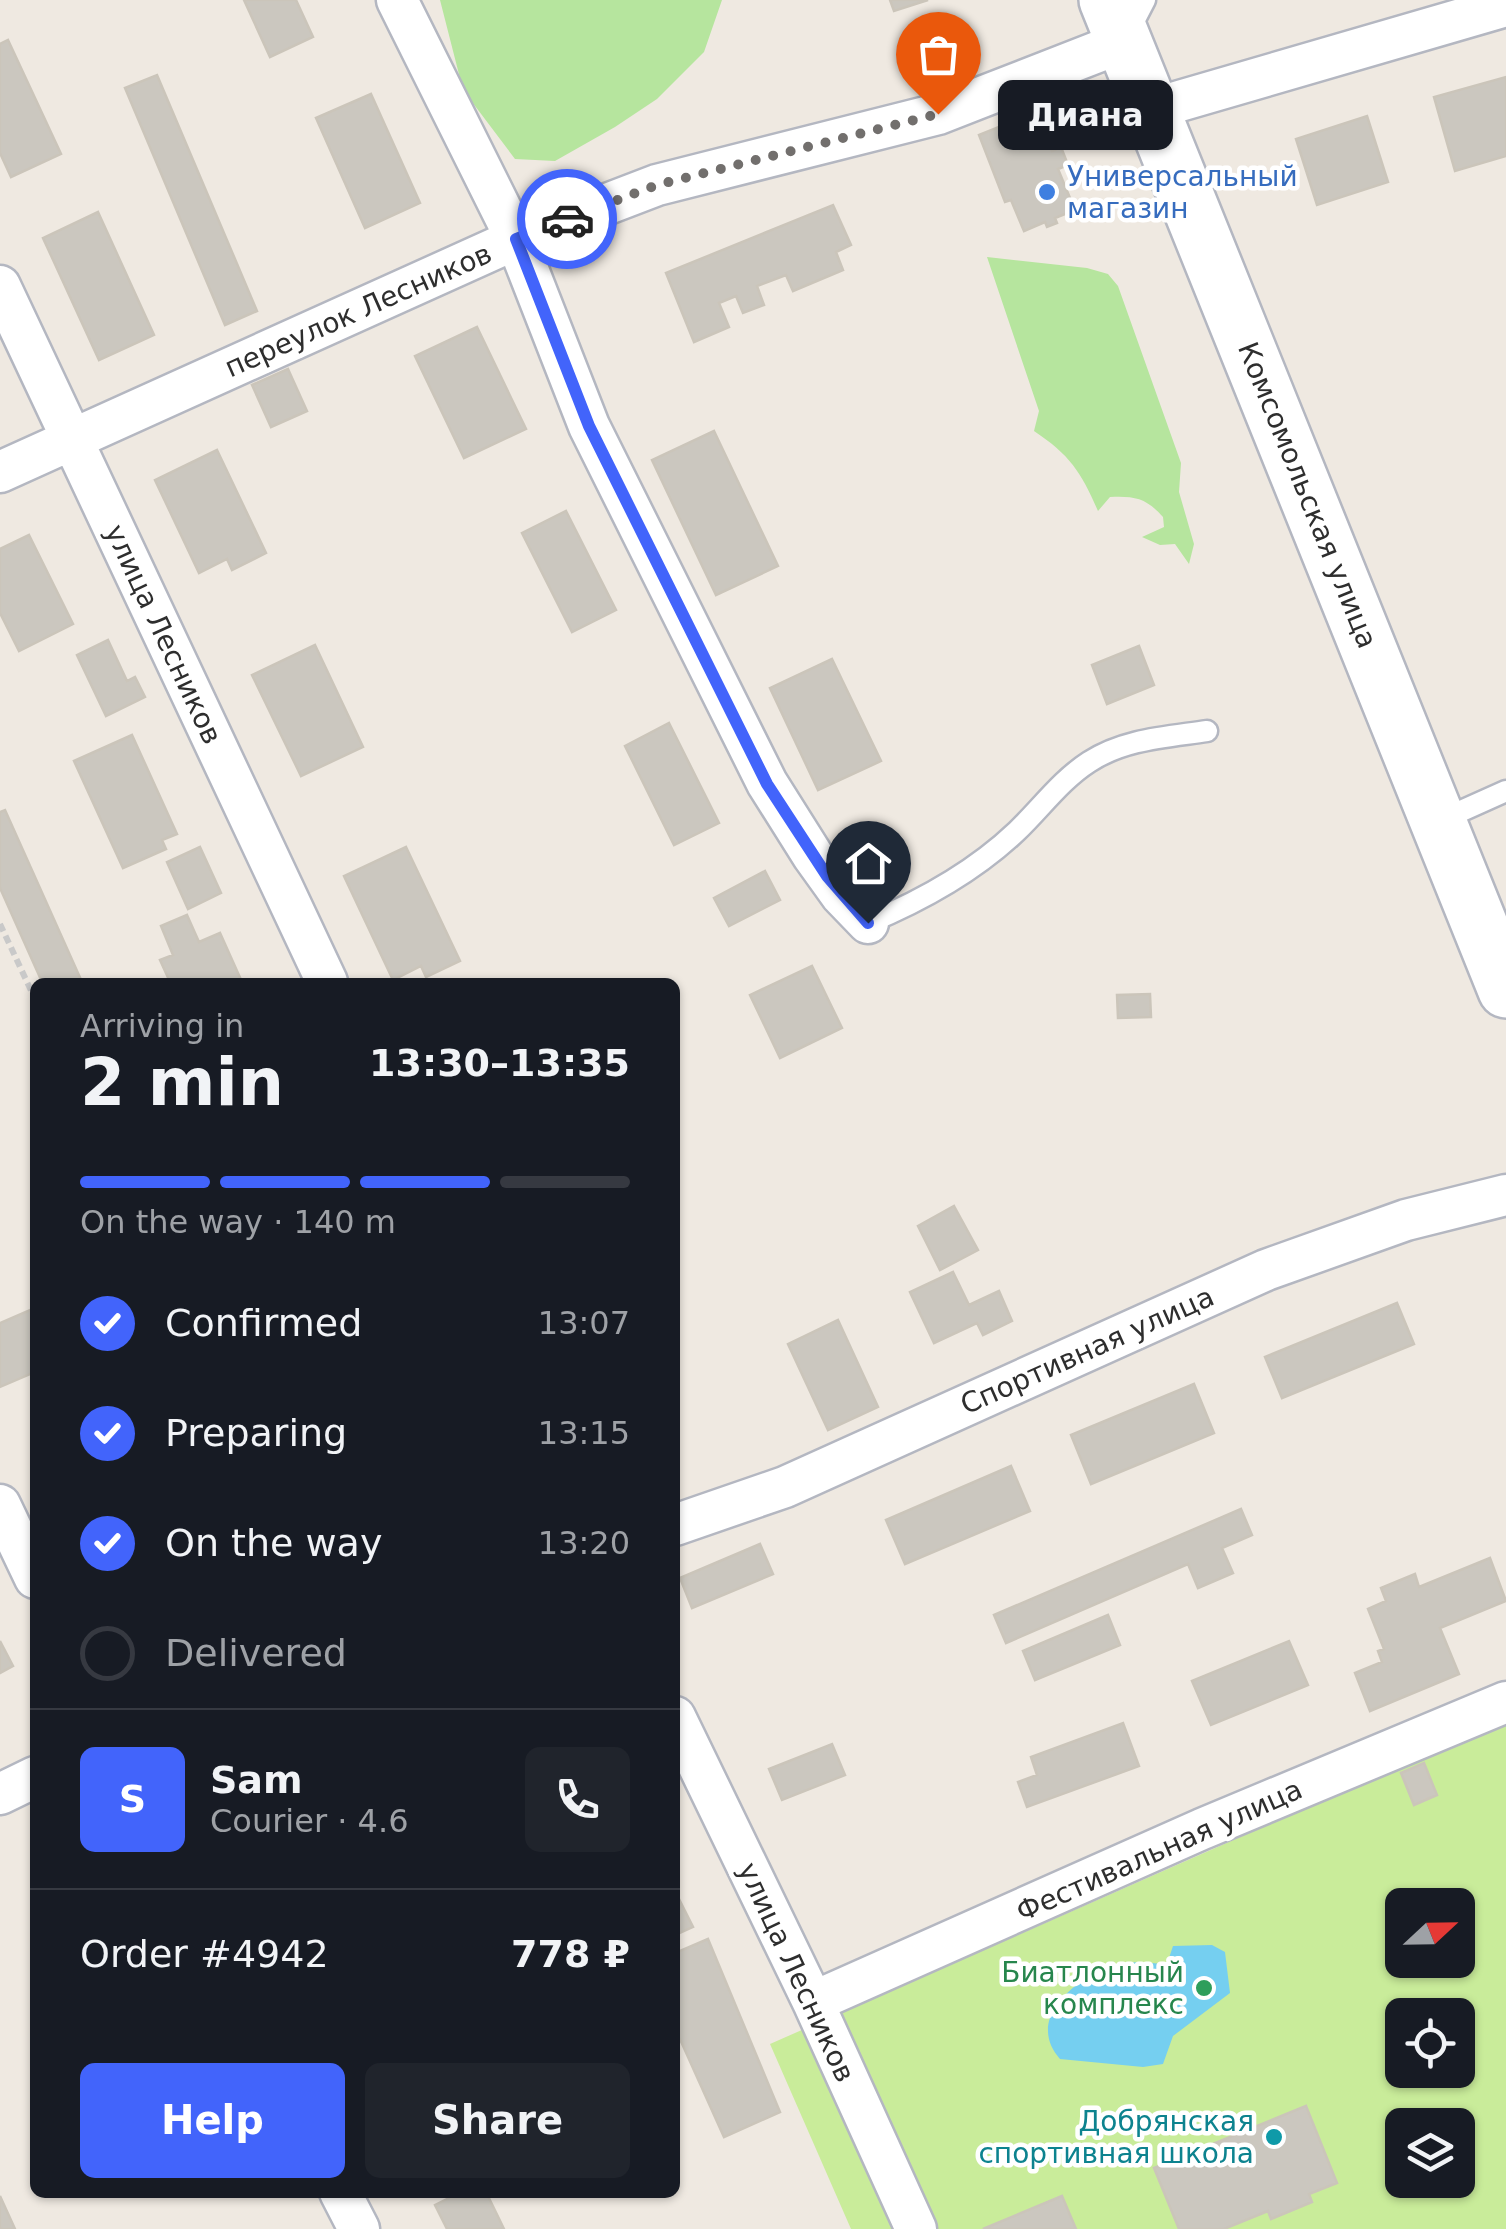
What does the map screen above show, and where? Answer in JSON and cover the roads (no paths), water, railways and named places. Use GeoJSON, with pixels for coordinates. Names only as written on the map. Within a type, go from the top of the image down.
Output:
{"type":"FeatureCollection","features":[{"type":"Feature","properties":{"kind":"main road","name":"Комсомольская улица"},"geometry":{"type":"LineString","coordinates":[[1125,14],[1152,109],[1506,990]]}},
{"type":"Feature","properties":{"kind":"street"},"geometry":{"type":"LineString","coordinates":[[398,0],[516,239],[589,426],[760,768],[813,856],[841,895],[868,923]]}},
{"type":"Feature","properties":{"kind":"street"},"geometry":{"type":"LineString","coordinates":[[1152,109],[1506,6]]}},
{"type":"Feature","properties":{"kind":"street","name":"переулок Лесников"},"geometry":{"type":"LineString","coordinates":[[0,472],[516,239],[657,185],[938,114],[1125,14]]}},
{"type":"Feature","properties":{"kind":"street","name":"улица Лесников"},"geometry":{"type":"LineString","coordinates":[[0,286],[325,978]]}},
{"type":"Feature","properties":{"kind":"street","name":"Спортивная улица"},"geometry":{"type":"LineString","coordinates":[[680,1523],[784,1487],[1266,1270],[1406,1220],[1506,1196]]}},
{"type":"Feature","properties":{"kind":"street"},"geometry":{"type":"LineString","coordinates":[[0,1504],[30,1567]]}},
{"type":"Feature","properties":{"kind":"street","name":"Фестивальная улица"},"geometry":{"type":"LineString","coordinates":[[814,2002],[1202,1829],[1506,1702]]}},
{"type":"Feature","properties":{"kind":"street","name":"улица Лесников"},"geometry":{"type":"LineString","coordinates":[[680,1727],[814,2002],[916,2229]]}},
{"type":"Feature","properties":{"kind":"street"},"geometry":{"type":"LineString","coordinates":[[0,1794],[30,1779]]}},
{"type":"Feature","properties":{"kind":"street"},"geometry":{"type":"LineString","coordinates":[[343,2198],[358,2229]]}},
{"type":"Feature","properties":{"kind":"lane"},"geometry":{"type":"LineString","coordinates":[[868,923],[914,902],[973,865],[1014,833],[1090,762],[1116,748],[1207,732]]}},
{"type":"Feature","properties":{"kind":"lane"},"geometry":{"type":"LineString","coordinates":[[1439,821],[1506,792]]}},
{"type":"Feature","properties":{"kind":"water"},"geometry":{"type":"Polygon","coordinates":[[[1212,1945],[1225,1952],[1230,1993],[1173,2036],[1163,2064],[1143,2067],[1060,2059],[1050,2042],[1048,2026],[1053,2011],[1078,1984],[1127,1963],[1167,1964],[1173,1946],[1212,1945]]]}},
{"type":"Feature","properties":{"kind":"place","name":"Диана"},"geometry":{"type":"Point","coordinates":[938,114]}},
{"type":"Feature","properties":{"kind":"place","name":"Универсальный магазин"},"geometry":{"type":"Point","coordinates":[1047,192]}},
{"type":"Feature","properties":{"kind":"place","name":"Биатлонный комплекс"},"geometry":{"type":"Point","coordinates":[1204,1988]}},
{"type":"Feature","properties":{"kind":"place","name":"Добрянская спортивная школа"},"geometry":{"type":"Point","coordinates":[1274,2137]}}]}
